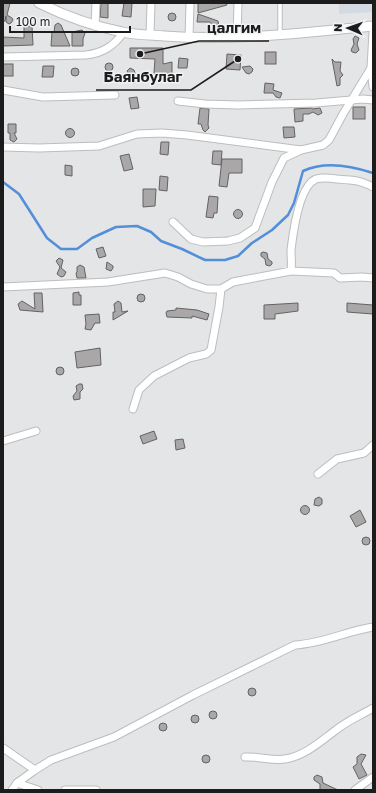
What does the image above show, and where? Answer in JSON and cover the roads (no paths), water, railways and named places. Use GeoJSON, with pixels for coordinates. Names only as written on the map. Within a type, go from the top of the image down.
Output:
{"type":"FeatureCollection","features":[{"type":"Feature","properties":{"kind":"street"},"geometry":{"type":"LineString","coordinates":[[39,3],[95,26],[123,33],[189,38],[280,35],[373,26]]}},
{"type":"Feature","properties":{"kind":"street"},"geometry":{"type":"LineString","coordinates":[[95,26],[96,3]]}},
{"type":"Feature","properties":{"kind":"street"},"geometry":{"type":"LineString","coordinates":[[150,35],[151,3]]}},
{"type":"Feature","properties":{"kind":"street"},"geometry":{"type":"LineString","coordinates":[[189,38],[190,3]]}},
{"type":"Feature","properties":{"kind":"street"},"geometry":{"type":"LineString","coordinates":[[237,37],[238,3]]}},
{"type":"Feature","properties":{"kind":"street"},"geometry":{"type":"LineString","coordinates":[[373,32],[371,68],[373,87]]}},
{"type":"Feature","properties":{"kind":"street"},"geometry":{"type":"LineString","coordinates":[[3,57],[97,54],[112,46],[123,33]]}},
{"type":"Feature","properties":{"kind":"street"},"geometry":{"type":"LineString","coordinates":[[173,222],[191,239],[203,242],[228,241],[240,238],[255,228],[272,182],[284,158],[301,150],[323,145],[329,140],[371,68]]}},
{"type":"Feature","properties":{"kind":"street"},"geometry":{"type":"LineString","coordinates":[[3,90],[43,97],[115,95]]}},
{"type":"Feature","properties":{"kind":"street"},"geometry":{"type":"LineString","coordinates":[[178,100],[205,104],[238,105],[316,103],[362,99],[373,100]]}},
{"type":"Feature","properties":{"kind":"street"},"geometry":{"type":"LineString","coordinates":[[3,147],[39,148],[99,146],[137,134],[162,134],[186,135],[301,150]]}},
{"type":"Feature","properties":{"kind":"street"},"geometry":{"type":"LineString","coordinates":[[291,271],[291,251],[295,223],[303,195],[308,185],[315,180],[322,178],[361,181],[373,187]]}},
{"type":"Feature","properties":{"kind":"street"},"geometry":{"type":"LineString","coordinates":[[3,286],[108,282],[165,273],[178,277],[190,284],[207,289],[220,289],[233,282],[291,271],[334,273],[340,278],[372,278]]}},
{"type":"Feature","properties":{"kind":"street"},"geometry":{"type":"LineString","coordinates":[[133,409],[139,390],[154,376],[189,358],[206,354],[211,350],[219,307],[220,289]]}},
{"type":"Feature","properties":{"kind":"street"},"geometry":{"type":"LineString","coordinates":[[3,442],[36,431]]}},
{"type":"Feature","properties":{"kind":"street"},"geometry":{"type":"LineString","coordinates":[[318,474],[337,460],[364,453],[373,445]]}},
{"type":"Feature","properties":{"kind":"street"},"geometry":{"type":"LineString","coordinates":[[12,790],[17,783],[51,760],[114,737],[193,695],[295,645],[305,645],[351,631],[373,627]]}},
{"type":"Feature","properties":{"kind":"street"},"geometry":{"type":"LineString","coordinates":[[245,757],[285,759],[300,754],[318,744],[336,729],[373,708]]}},
{"type":"Feature","properties":{"kind":"street"},"geometry":{"type":"LineString","coordinates":[[3,748],[35,770]]}},
{"type":"Feature","properties":{"kind":"street"},"geometry":{"type":"LineString","coordinates":[[355,790],[373,777]]}},
{"type":"Feature","properties":{"kind":"street"},"geometry":{"type":"LineString","coordinates":[[17,783],[38,790]]}},
{"type":"Feature","properties":{"kind":"street"},"geometry":{"type":"LineString","coordinates":[[65,790],[96,790]]}},
{"type":"Feature","properties":{"kind":"lane"},"geometry":{"type":"LineString","coordinates":[[280,3],[280,35]]}},
{"type":"Feature","properties":{"kind":"waterway"},"geometry":{"type":"LineString","coordinates":[[3,182],[19,194],[47,238],[61,249],[77,249],[92,238],[116,227],[137,226],[151,232],[161,241],[205,260],[225,260],[238,256],[252,243],[272,230],[288,215],[294,203],[303,171],[329,165],[356,168],[373,173]]}},
{"type":"Feature","properties":{"kind":"place","name":"цалгим"},"geometry":{"type":"Point","coordinates":[140,54]}},
{"type":"Feature","properties":{"kind":"place","name":"Баянбулаг"},"geometry":{"type":"Point","coordinates":[238,59]}}]}
